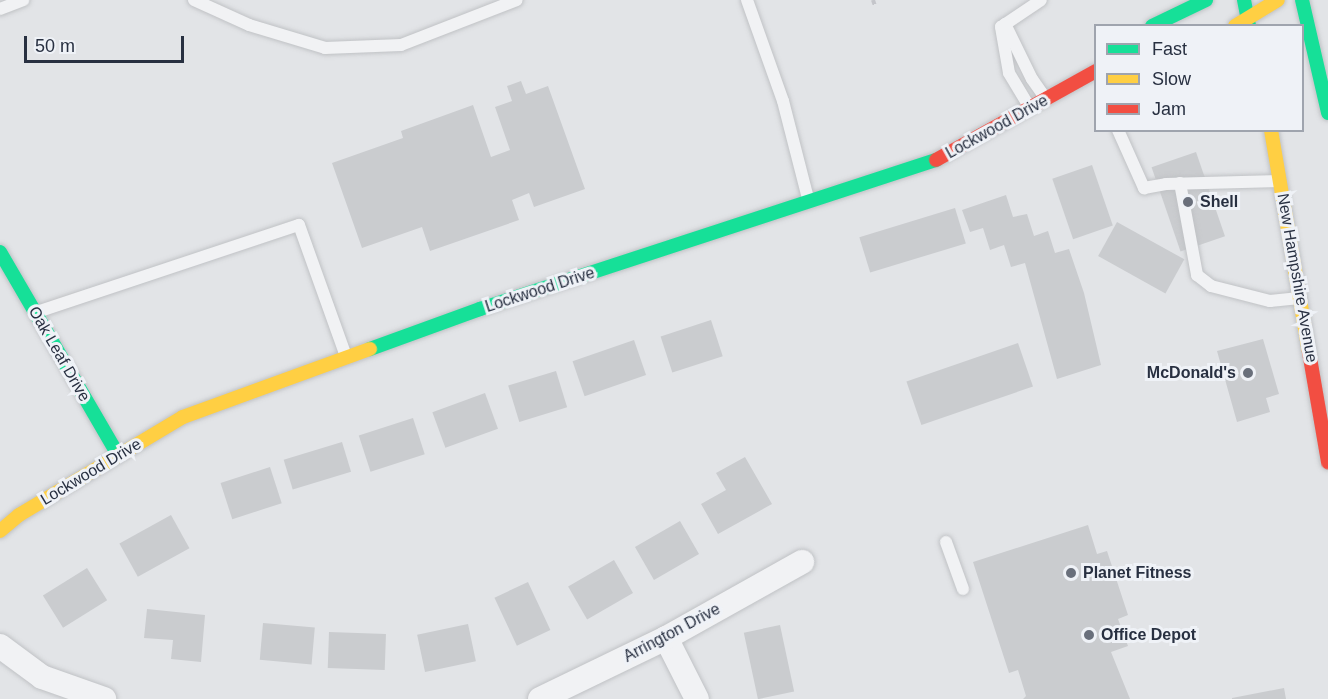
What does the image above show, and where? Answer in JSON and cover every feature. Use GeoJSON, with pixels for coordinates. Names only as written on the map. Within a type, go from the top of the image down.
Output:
{"type":"FeatureCollection","features":[{"type":"Feature","properties":{"kind":"street"},"geometry":{"type":"LineString","coordinates":[[1156,24],[1206,0]]}},
{"type":"Feature","properties":{"kind":"street"},"geometry":{"type":"LineString","coordinates":[[1244,0],[1244,24]]}},
{"type":"Feature","properties":{"kind":"street"},"geometry":{"type":"LineString","coordinates":[[1244,24],[1278,0]]}},
{"type":"Feature","properties":{"kind":"street"},"geometry":{"type":"LineString","coordinates":[[1302,0],[1325,81],[1328,113]]}},
{"type":"Feature","properties":{"kind":"street","name":"Lockwood Drive"},"geometry":{"type":"LineString","coordinates":[[0,531],[19,515],[183,417],[480,309],[926,166],[1094,76]]}},
{"type":"Feature","properties":{"kind":"street","name":"New Hampshire Avenue"},"geometry":{"type":"LineString","coordinates":[[1271,132],[1328,462]]}},
{"type":"Feature","properties":{"kind":"street","name":"Oak Leaf Drive"},"geometry":{"type":"LineString","coordinates":[[0,252],[118,455]]}},
{"type":"Feature","properties":{"kind":"street","name":"Arrington Drive"},"geometry":{"type":"LineString","coordinates":[[540,699],[666,638],[802,562]]}},
{"type":"Feature","properties":{"kind":"street"},"geometry":{"type":"LineString","coordinates":[[666,638],[697,699]]}},
{"type":"Feature","properties":{"kind":"street"},"geometry":{"type":"LineString","coordinates":[[0,646],[42,677],[104,699]]}},
{"type":"Feature","properties":{"kind":"lane"},"geometry":{"type":"LineString","coordinates":[[0,9],[23,0]]}},
{"type":"Feature","properties":{"kind":"lane"},"geometry":{"type":"LineString","coordinates":[[194,0],[249,25],[324,48],[401,45],[517,0]]}},
{"type":"Feature","properties":{"kind":"lane"},"geometry":{"type":"LineString","coordinates":[[747,0],[783,102],[809,204]]}},
{"type":"Feature","properties":{"kind":"lane"},"geometry":{"type":"LineString","coordinates":[[1003,25],[1041,0]]}},
{"type":"Feature","properties":{"kind":"lane"},"geometry":{"type":"LineString","coordinates":[[1003,25],[1032,80],[1047,99]]}},
{"type":"Feature","properties":{"kind":"lane"},"geometry":{"type":"LineString","coordinates":[[1003,25],[1009,73],[1031,109]]}},
{"type":"Feature","properties":{"kind":"lane"},"geometry":{"type":"LineString","coordinates":[[1119,132],[1144,188],[1180,183],[1280,182]]}},
{"type":"Feature","properties":{"kind":"lane"},"geometry":{"type":"LineString","coordinates":[[1180,183],[1197,276],[1211,286],[1270,302],[1300,297]]}},
{"type":"Feature","properties":{"kind":"lane"},"geometry":{"type":"LineString","coordinates":[[35,312],[299,225],[346,357]]}},
{"type":"Feature","properties":{"kind":"lane"},"geometry":{"type":"LineString","coordinates":[[946,543],[963,589]]}},
{"type":"Feature","properties":{"kind":"path"},"geometry":{"type":"LineString","coordinates":[[873,0],[875,6]]}},
{"type":"Feature","properties":{"kind":"building"},"geometry":{"type":"Polygon","coordinates":[[[521,81],[526,94],[548,86],[585,189],[534,207],[529,193],[512,200],[519,220],[430,251],[422,227],[362,248],[332,163],[403,138],[401,131],[473,105],[491,157],[510,150],[495,107],[512,101],[507,86],[521,81]]]}},
{"type":"Feature","properties":{"kind":"building","name":"Shell"},"geometry":{"type":"Polygon","coordinates":[[[1196,152],[1225,236],[1181,251],[1152,167],[1196,152]]]}},
{"type":"Feature","properties":{"kind":"building"},"geometry":{"type":"Polygon","coordinates":[[[1092,165],[1113,226],[1073,239],[1052,179],[1092,165]]]}},
{"type":"Feature","properties":{"kind":"building"},"geometry":{"type":"Polygon","coordinates":[[[1006,195],[1013,217],[1027,214],[1034,236],[1048,231],[1055,253],[1069,249],[1084,293],[1101,365],[1057,379],[1025,263],[1011,267],[1004,245],[990,250],[983,228],[970,232],[962,210],[1006,195]]]}},
{"type":"Feature","properties":{"kind":"building"},"geometry":{"type":"Polygon","coordinates":[[[955,208],[966,243],[870,273],[859,237],[955,208]]]}},
{"type":"Feature","properties":{"kind":"building"},"geometry":{"type":"Polygon","coordinates":[[[1117,222],[1184,259],[1165,293],[1098,256],[1117,222]]]}},
{"type":"Feature","properties":{"kind":"building"},"geometry":{"type":"Polygon","coordinates":[[[711,320],[723,356],[672,373],[661,336],[711,320]]]}},
{"type":"Feature","properties":{"kind":"building","name":"McDonald's"},"geometry":{"type":"Polygon","coordinates":[[[1263,339],[1279,394],[1266,398],[1270,412],[1237,422],[1217,351],[1263,339]]]}},
{"type":"Feature","properties":{"kind":"building"},"geometry":{"type":"Polygon","coordinates":[[[634,340],[646,375],[585,396],[573,361],[634,340]]]}},
{"type":"Feature","properties":{"kind":"building"},"geometry":{"type":"Polygon","coordinates":[[[1018,343],[1033,386],[921,425],[906,381],[1018,343]]]}},
{"type":"Feature","properties":{"kind":"building"},"geometry":{"type":"Polygon","coordinates":[[[556,371],[567,407],[519,422],[508,386],[556,371]]]}},
{"type":"Feature","properties":{"kind":"building"},"geometry":{"type":"Polygon","coordinates":[[[485,393],[498,429],[445,448],[432,412],[485,393]]]}},
{"type":"Feature","properties":{"kind":"building"},"geometry":{"type":"Polygon","coordinates":[[[413,418],[425,454],[371,472],[359,436],[413,418]]]}},
{"type":"Feature","properties":{"kind":"building"},"geometry":{"type":"Polygon","coordinates":[[[342,442],[351,472],[293,489],[284,460],[342,442]]]}},
{"type":"Feature","properties":{"kind":"building"},"geometry":{"type":"Polygon","coordinates":[[[745,457],[772,504],[718,534],[701,504],[726,490],[716,473],[745,457]]]}},
{"type":"Feature","properties":{"kind":"building"},"geometry":{"type":"Polygon","coordinates":[[[270,467],[282,503],[232,519],[221,483],[270,467]]]}},
{"type":"Feature","properties":{"kind":"building"},"geometry":{"type":"Polygon","coordinates":[[[171,515],[189,548],[138,577],[119,544],[171,515]]]}},
{"type":"Feature","properties":{"kind":"building"},"geometry":{"type":"Polygon","coordinates":[[[680,521],[699,554],[654,580],[635,547],[680,521]]]}},
{"type":"Feature","properties":{"kind":"building"},"geometry":{"type":"Polygon","coordinates":[[[1088,525],[1097,554],[1107,551],[1128,615],[1118,619],[1128,646],[1111,652],[1130,699],[1023,699],[1026,696],[1018,670],[1009,673],[973,562],[1088,525]]]}},
{"type":"Feature","properties":{"kind":"building"},"geometry":{"type":"Polygon","coordinates":[[[614,560],[633,593],[587,619],[568,586],[614,560]]]}},
{"type":"Feature","properties":{"kind":"building"},"geometry":{"type":"Polygon","coordinates":[[[87,568],[107,600],[63,628],[43,596],[87,568]]]}},
{"type":"Feature","properties":{"kind":"building"},"geometry":{"type":"Polygon","coordinates":[[[528,582],[550,630],[517,646],[494,598],[528,582]]]}},
{"type":"Feature","properties":{"kind":"building"},"geometry":{"type":"Polygon","coordinates":[[[147,609],[205,615],[201,662],[171,659],[173,640],[144,638],[147,609]]]}},
{"type":"Feature","properties":{"kind":"building"},"geometry":{"type":"Polygon","coordinates":[[[263,623],[315,628],[312,664],[260,660],[263,623]]]}},
{"type":"Feature","properties":{"kind":"building"},"geometry":{"type":"Polygon","coordinates":[[[468,624],[476,661],[425,672],[417,635],[468,624]]]}},
{"type":"Feature","properties":{"kind":"building"},"geometry":{"type":"Polygon","coordinates":[[[780,625],[794,692],[758,699],[744,633],[780,625]]]}},
{"type":"Feature","properties":{"kind":"building"},"geometry":{"type":"Polygon","coordinates":[[[329,632],[386,634],[385,670],[328,668],[329,632]]]}},
{"type":"Feature","properties":{"kind":"building"},"geometry":{"type":"Polygon","coordinates":[[[1284,688],[1286,699],[1232,699],[1232,698],[1284,688]]]}},
{"type":"Feature","properties":{"kind":"traffic: fast"},"geometry":{"type":"LineString","coordinates":[[1156,24],[1206,0]]}},
{"type":"Feature","properties":{"kind":"traffic: fast"},"geometry":{"type":"LineString","coordinates":[[1244,0],[1249,24]]}},
{"type":"Feature","properties":{"kind":"traffic: fast"},"geometry":{"type":"LineString","coordinates":[[1302,0],[1328,113]]}},
{"type":"Feature","properties":{"kind":"traffic: fast"},"geometry":{"type":"LineString","coordinates":[[370,349],[480,309],[936,160]]}},
{"type":"Feature","properties":{"kind":"traffic: fast"},"geometry":{"type":"LineString","coordinates":[[0,252],[118,455]]}},
{"type":"Feature","properties":{"kind":"traffic: slow"},"geometry":{"type":"LineString","coordinates":[[1238,24],[1278,0]]}},
{"type":"Feature","properties":{"kind":"traffic: slow"},"geometry":{"type":"LineString","coordinates":[[1271,132],[1309,352]]}},
{"type":"Feature","properties":{"kind":"traffic: slow"},"geometry":{"type":"LineString","coordinates":[[0,531],[19,515],[183,417],[370,349]]}},
{"type":"Feature","properties":{"kind":"traffic: jam"},"geometry":{"type":"LineString","coordinates":[[936,160],[1094,72]]}},
{"type":"Feature","properties":{"kind":"traffic: jam"},"geometry":{"type":"LineString","coordinates":[[1309,352],[1328,462]]}},
{"type":"Feature","properties":{"kind":"place","name":"Shell"},"geometry":{"type":"Point","coordinates":[1188,202]}},
{"type":"Feature","properties":{"kind":"place","name":"McDonald's"},"geometry":{"type":"Point","coordinates":[1248,373]}},
{"type":"Feature","properties":{"kind":"place","name":"Planet Fitness"},"geometry":{"type":"Point","coordinates":[1071,573]}},
{"type":"Feature","properties":{"kind":"place","name":"Office Depot"},"geometry":{"type":"Point","coordinates":[1089,635]}}]}
